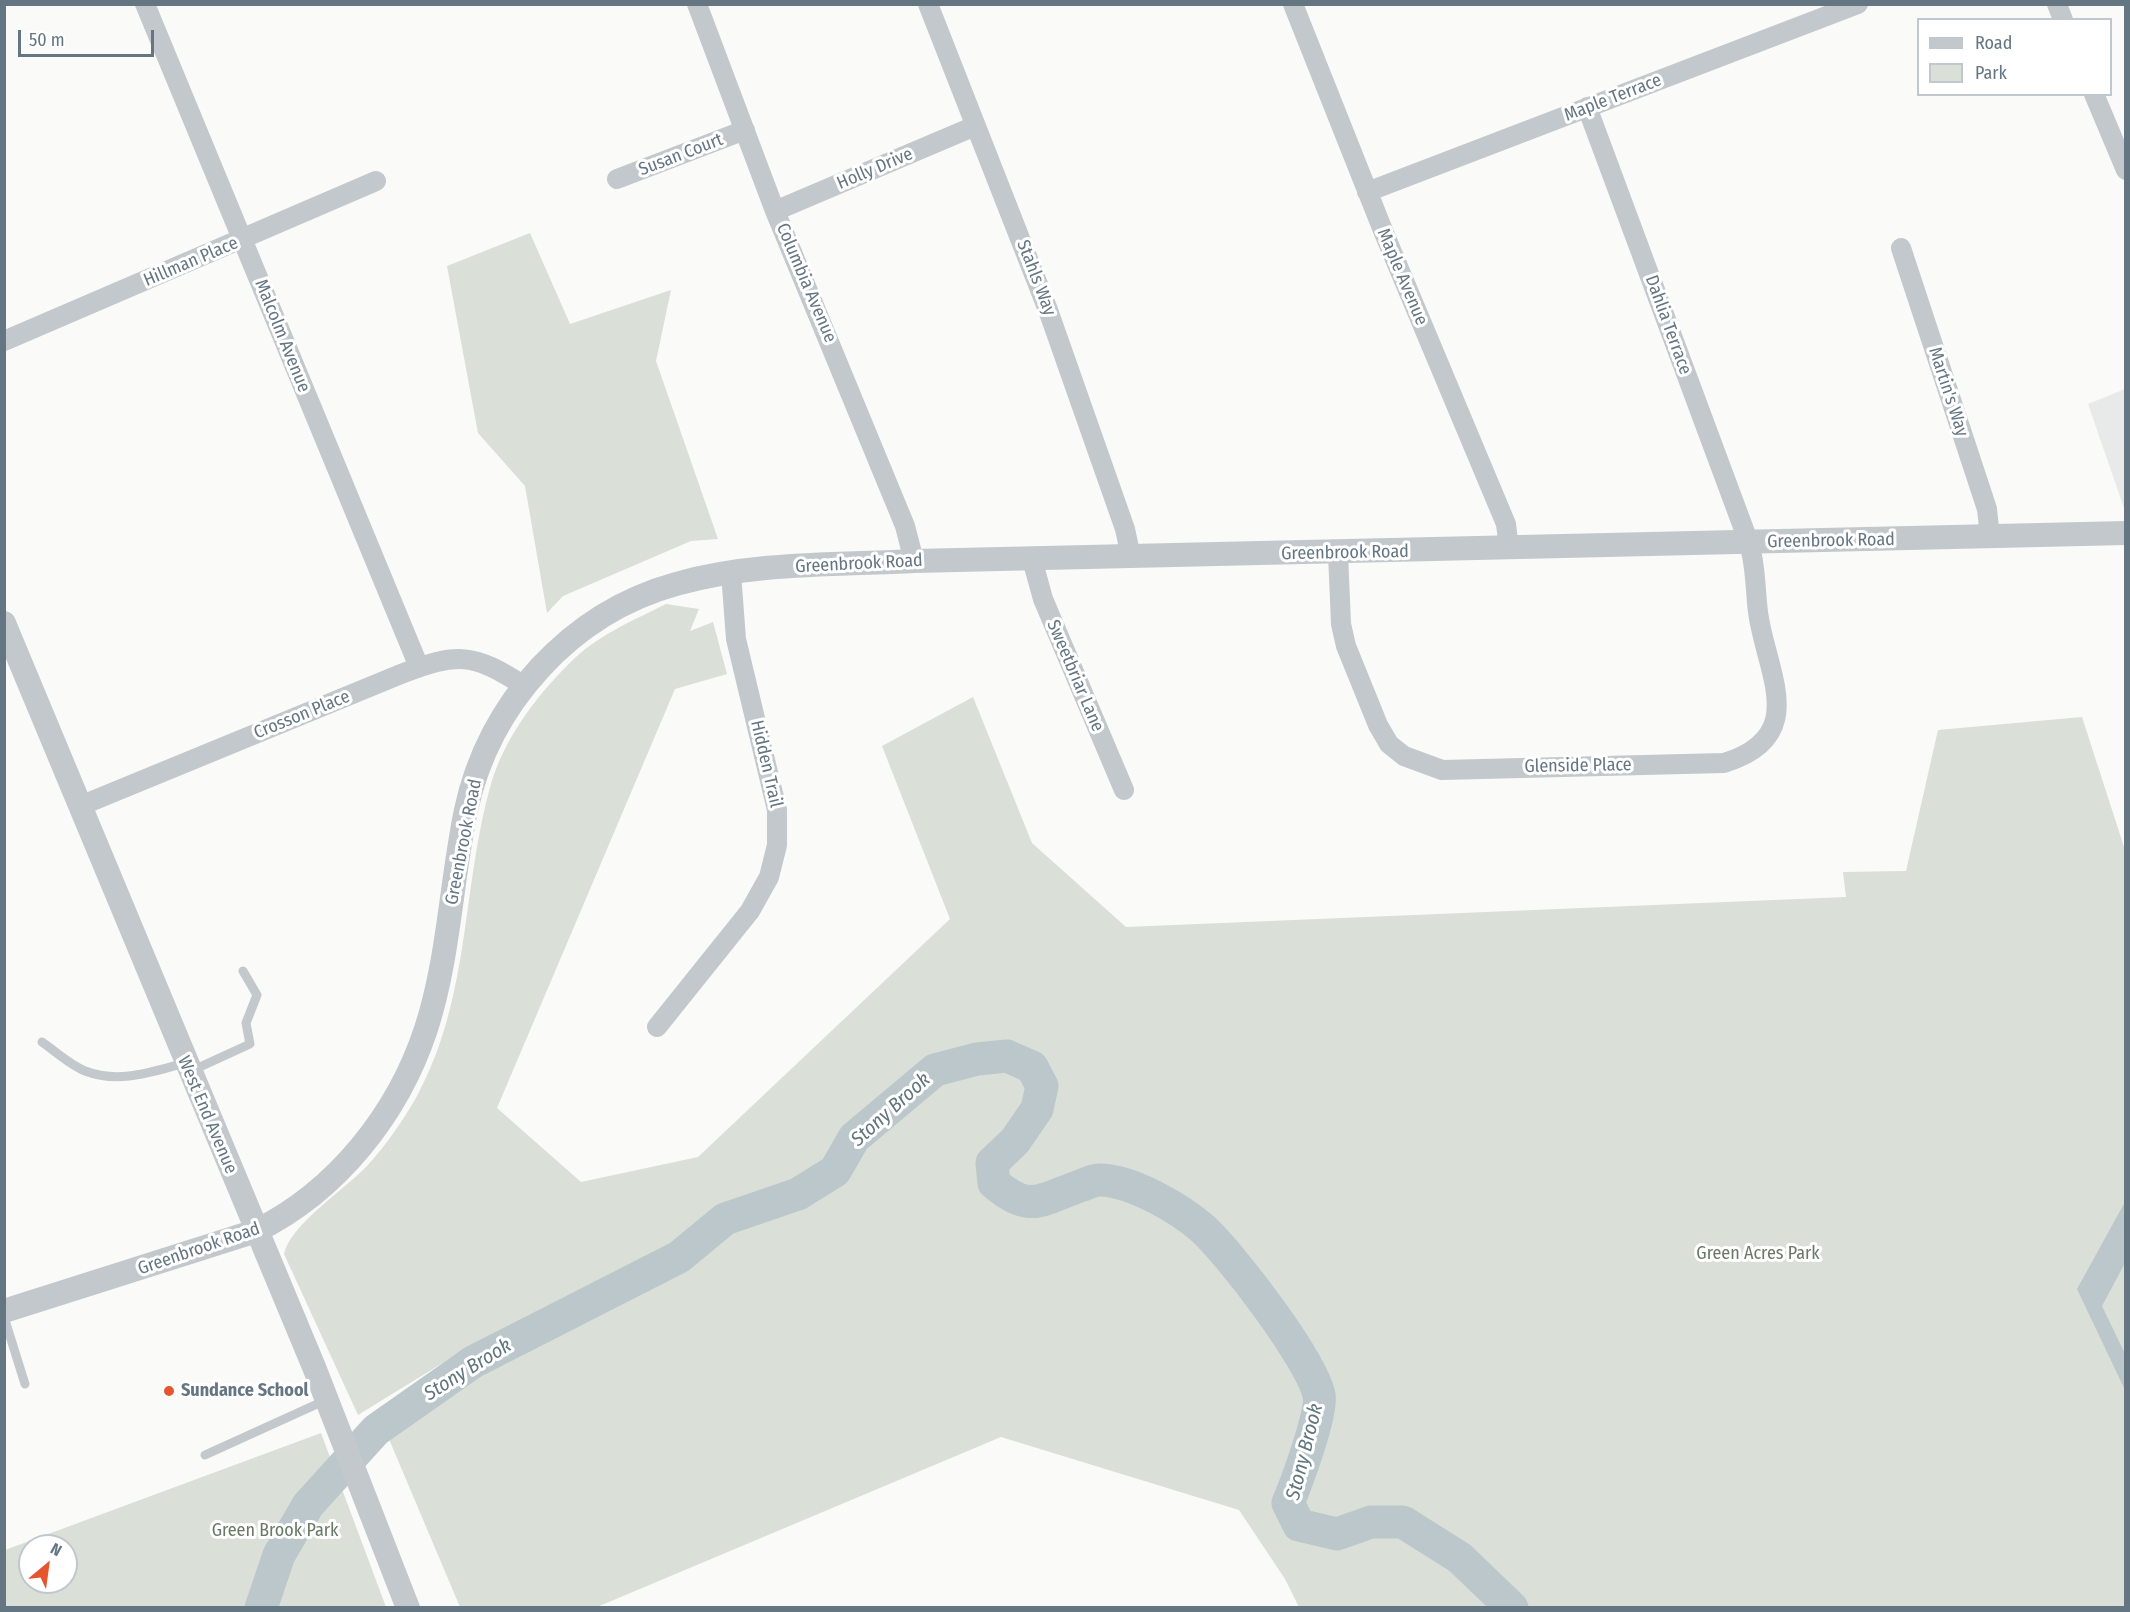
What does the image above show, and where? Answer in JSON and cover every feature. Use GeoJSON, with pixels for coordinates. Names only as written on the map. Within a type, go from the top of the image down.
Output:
{"type":"FeatureCollection","features":[{"type":"Feature","properties":{"kind":"street","name":"Malcolm Avenue"},"geometry":{"type":"LineString","coordinates":[[145,4],[419,667]]}},
{"type":"Feature","properties":{"kind":"street","name":"Columbia Avenue"},"geometry":{"type":"LineString","coordinates":[[697,4],[775,211],[905,526],[914,561]]}},
{"type":"Feature","properties":{"kind":"street","name":"Stahls Way"},"geometry":{"type":"LineString","coordinates":[[928,4],[1048,309],[1125,529],[1131,556]]}},
{"type":"Feature","properties":{"kind":"street","name":"Maple Avenue"},"geometry":{"type":"LineString","coordinates":[[1293,4],[1367,192],[1506,524],[1509,549]]}},
{"type":"Feature","properties":{"kind":"street","name":"Maple Terrace"},"geometry":{"type":"LineString","coordinates":[[1367,192],[1858,4]]}},
{"type":"Feature","properties":{"kind":"street"},"geometry":{"type":"LineString","coordinates":[[2095,96],[2126,170]]}},
{"type":"Feature","properties":{"kind":"street","name":"Dahlia Terrace"},"geometry":{"type":"LineString","coordinates":[[1587,107],[1749,543]]}},
{"type":"Feature","properties":{"kind":"street","name":"Holly Drive"},"geometry":{"type":"LineString","coordinates":[[775,211],[975,126]]}},
{"type":"Feature","properties":{"kind":"street","name":"Susan Court"},"geometry":{"type":"LineString","coordinates":[[617,179],[745,130]]}},
{"type":"Feature","properties":{"kind":"street","name":"Hillman Place"},"geometry":{"type":"LineString","coordinates":[[4,341],[375,182]]}},
{"type":"Feature","properties":{"kind":"street","name":"Martin's Way"},"geometry":{"type":"LineString","coordinates":[[1901,248],[1987,509],[1990,537]]}},
{"type":"Feature","properties":{"kind":"street","name":"Greenbrook Road"},"geometry":{"type":"LineString","coordinates":[[4,1311],[212,1248],[256,1231],[292,1211],[340,1170],[374,1130],[402,1086],[418,1052],[432,1006],[471,790],[490,740],[524,686],[569,640],[621,606],[676,584],[731,573],[914,561],[2126,533]]}},
{"type":"Feature","properties":{"kind":"street","name":"Glenside Place"},"geometry":{"type":"LineString","coordinates":[[1338,553],[1341,624],[1346,646],[1378,725],[1389,744],[1404,756],[1442,770],[1701,764],[1724,763],[1745,756],[1774,725],[1779,702],[1758,612],[1755,562],[1749,543]]}},
{"type":"Feature","properties":{"kind":"street","name":"Sweetbriar Lane"},"geometry":{"type":"LineString","coordinates":[[1032,559],[1043,599],[1124,790]]}},
{"type":"Feature","properties":{"kind":"street","name":"Hidden Trail"},"geometry":{"type":"LineString","coordinates":[[657,1027],[750,911],[769,877],[777,845],[777,810],[736,639],[731,573]]}},
{"type":"Feature","properties":{"kind":"street","name":"West End Avenue"},"geometry":{"type":"LineString","coordinates":[[4,623],[326,1400],[408,1608]]}},
{"type":"Feature","properties":{"kind":"street","name":"Crosson Place"},"geometry":{"type":"LineString","coordinates":[[80,806],[419,667],[449,658],[468,658],[499,669],[524,686]]}},
{"type":"Feature","properties":{"kind":"lane"},"geometry":{"type":"LineString","coordinates":[[42,1042],[83,1070],[114,1077],[139,1076],[187,1067],[250,1044],[246,1023],[257,995],[243,971]]}},
{"type":"Feature","properties":{"kind":"lane"},"geometry":{"type":"LineString","coordinates":[[4,1317],[25,1384]]}},
{"type":"Feature","properties":{"kind":"lane"},"geometry":{"type":"LineString","coordinates":[[205,1455],[326,1400]]}},
{"type":"Feature","properties":{"kind":"shaded area"},"geometry":{"type":"Polygon","coordinates":[[[2125,389],[2125,511],[2088,404],[2125,389]]]}},
{"type":"Feature","properties":{"kind":"shaded area"},"geometry":{"type":"Polygon","coordinates":[[[2125,1202],[2125,1263],[2102,1306],[2125,1354],[2125,1390],[2077,1289],[2125,1202]]]}},
{"type":"Feature","properties":{"kind":"green space"},"geometry":{"type":"Polygon","coordinates":[[[530,233],[570,324],[671,290],[656,361],[718,539],[691,541],[563,596],[547,613],[525,486],[478,433],[447,266],[530,233]]]}},
{"type":"Feature","properties":{"kind":"green space","name":"Green Acres Park"},"geometry":{"type":"Polygon","coordinates":[[[666,604],[699,609],[690,631],[713,622],[727,674],[675,689],[497,1108],[581,1182],[698,1157],[950,919],[882,746],[973,697],[1032,843],[1126,927],[1846,897],[1843,872],[1906,871],[1938,730],[2082,717],[2125,850],[2125,1607],[1299,1607],[1285,1579],[1239,1510],[1001,1437],[597,1607],[460,1607],[383,1425],[479,1348],[475,1343],[358,1415],[284,1254],[296,1231],[367,1166],[387,1141],[417,1096],[434,1058],[447,1020],[456,981],[481,824],[491,784],[505,749],[537,699],[576,657],[608,634],[666,604]]]}},
{"type":"Feature","properties":{"kind":"green space","name":"Green Brook Park"},"geometry":{"type":"Polygon","coordinates":[[[321,1433],[386,1607],[5,1607],[5,1550],[18,1545],[18,1594],[78,1594],[78,1534],[48,1534],[321,1433]]]}},
{"type":"Feature","properties":{"kind":"waterway","name":"Stony Brook"},"geometry":{"type":"LineString","coordinates":[[261,1608],[279,1555],[308,1505],[376,1430],[473,1362],[679,1257],[725,1219],[798,1194],[835,1171],[854,1138],[935,1070],[977,1059],[1007,1056],[1032,1067],[1042,1086],[1037,1109],[1015,1141],[992,1163],[994,1183],[1017,1199],[1036,1201],[1101,1180],[1141,1190],[1168,1204],[1192,1220],[1215,1241],[1250,1283],[1301,1357],[1313,1379],[1319,1395],[1319,1404],[1308,1448],[1288,1503],[1299,1525],[1337,1534],[1371,1522],[1403,1522],[1460,1558],[1512,1608]]}},
{"type":"Feature","properties":{"kind":"place","name":"Sundance School"},"geometry":{"type":"Point","coordinates":[169,1391]}}]}
